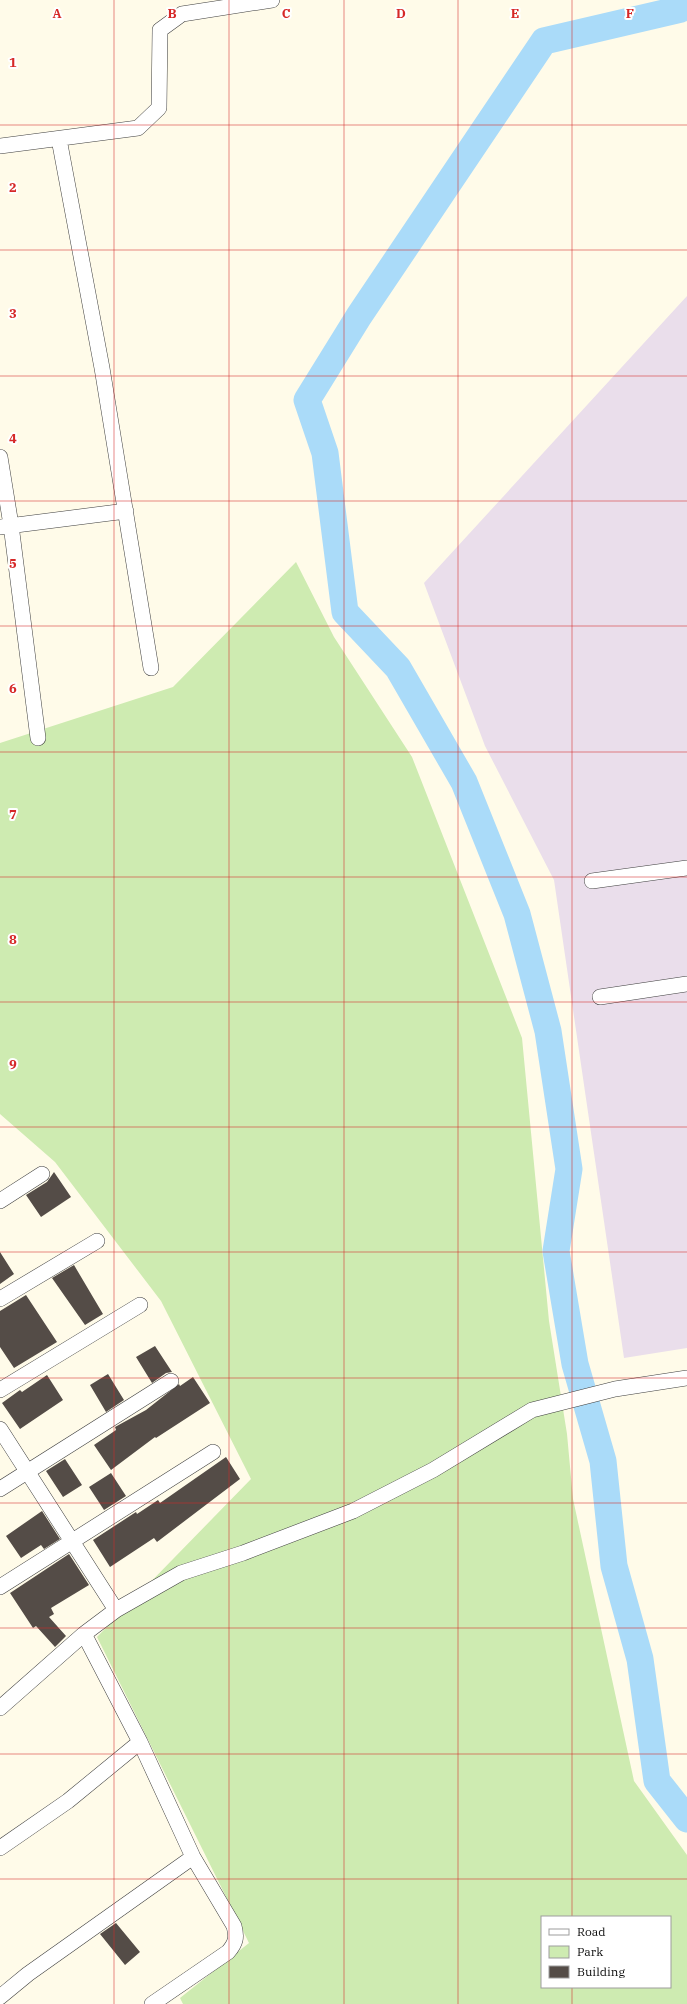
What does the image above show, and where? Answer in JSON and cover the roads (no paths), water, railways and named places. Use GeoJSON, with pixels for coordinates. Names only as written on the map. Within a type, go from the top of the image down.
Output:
{"type":"FeatureCollection","features":[{"type":"Feature","properties":{"kind":"street"},"geometry":{"type":"LineString","coordinates":[[0,146],[138,128],[159,108],[160,30],[182,14],[272,0]]}},
{"type":"Feature","properties":{"kind":"street"},"geometry":{"type":"LineString","coordinates":[[59,139],[100,352],[151,668]]}},
{"type":"Feature","properties":{"kind":"street"},"geometry":{"type":"LineString","coordinates":[[0,457],[6,526],[38,738]]}},
{"type":"Feature","properties":{"kind":"street"},"geometry":{"type":"LineString","coordinates":[[6,526],[126,511]]}},
{"type":"Feature","properties":{"kind":"street"},"geometry":{"type":"LineString","coordinates":[[592,881],[687,868]]}},
{"type":"Feature","properties":{"kind":"street"},"geometry":{"type":"LineString","coordinates":[[600,997],[687,984]]}},
{"type":"Feature","properties":{"kind":"street"},"geometry":{"type":"LineString","coordinates":[[0,1201],[42,1174]]}},
{"type":"Feature","properties":{"kind":"street"},"geometry":{"type":"LineString","coordinates":[[0,1299],[97,1241]]}},
{"type":"Feature","properties":{"kind":"street"},"geometry":{"type":"LineString","coordinates":[[0,1390],[140,1305]]}},
{"type":"Feature","properties":{"kind":"street"},"geometry":{"type":"LineString","coordinates":[[3,1700],[116,1610],[181,1573],[243,1553],[354,1511],[433,1470],[532,1410],[615,1389],[687,1378]]}},
{"type":"Feature","properties":{"kind":"street"},"geometry":{"type":"LineString","coordinates":[[0,1489],[171,1381]]}},
{"type":"Feature","properties":{"kind":"street"},"geometry":{"type":"LineString","coordinates":[[0,1429],[116,1610]]}},
{"type":"Feature","properties":{"kind":"street"},"geometry":{"type":"LineString","coordinates":[[0,1587],[213,1452]]}},
{"type":"Feature","properties":{"kind":"street"},"geometry":{"type":"LineString","coordinates":[[84,1634],[140,1742],[193,1857],[234,1926],[237,1935],[235,1944],[228,1952],[152,2004]]}},
{"type":"Feature","properties":{"kind":"street"},"geometry":{"type":"LineString","coordinates":[[0,1848],[68,1801],[140,1742]]}},
{"type":"Feature","properties":{"kind":"street"},"geometry":{"type":"LineString","coordinates":[[0,1997],[28,1974],[193,1857]]}},
{"type":"Feature","properties":{"kind":"waterway"},"geometry":{"type":"LineString","coordinates":[[687,3],[681,9],[544,41],[359,316],[307,400],[325,453],[345,612],[398,668],[464,782],[517,914],[548,1031],[569,1169],[556,1251],[575,1364],[603,1461],[614,1566],[640,1659],[657,1781],[687,1819]]}}]}
